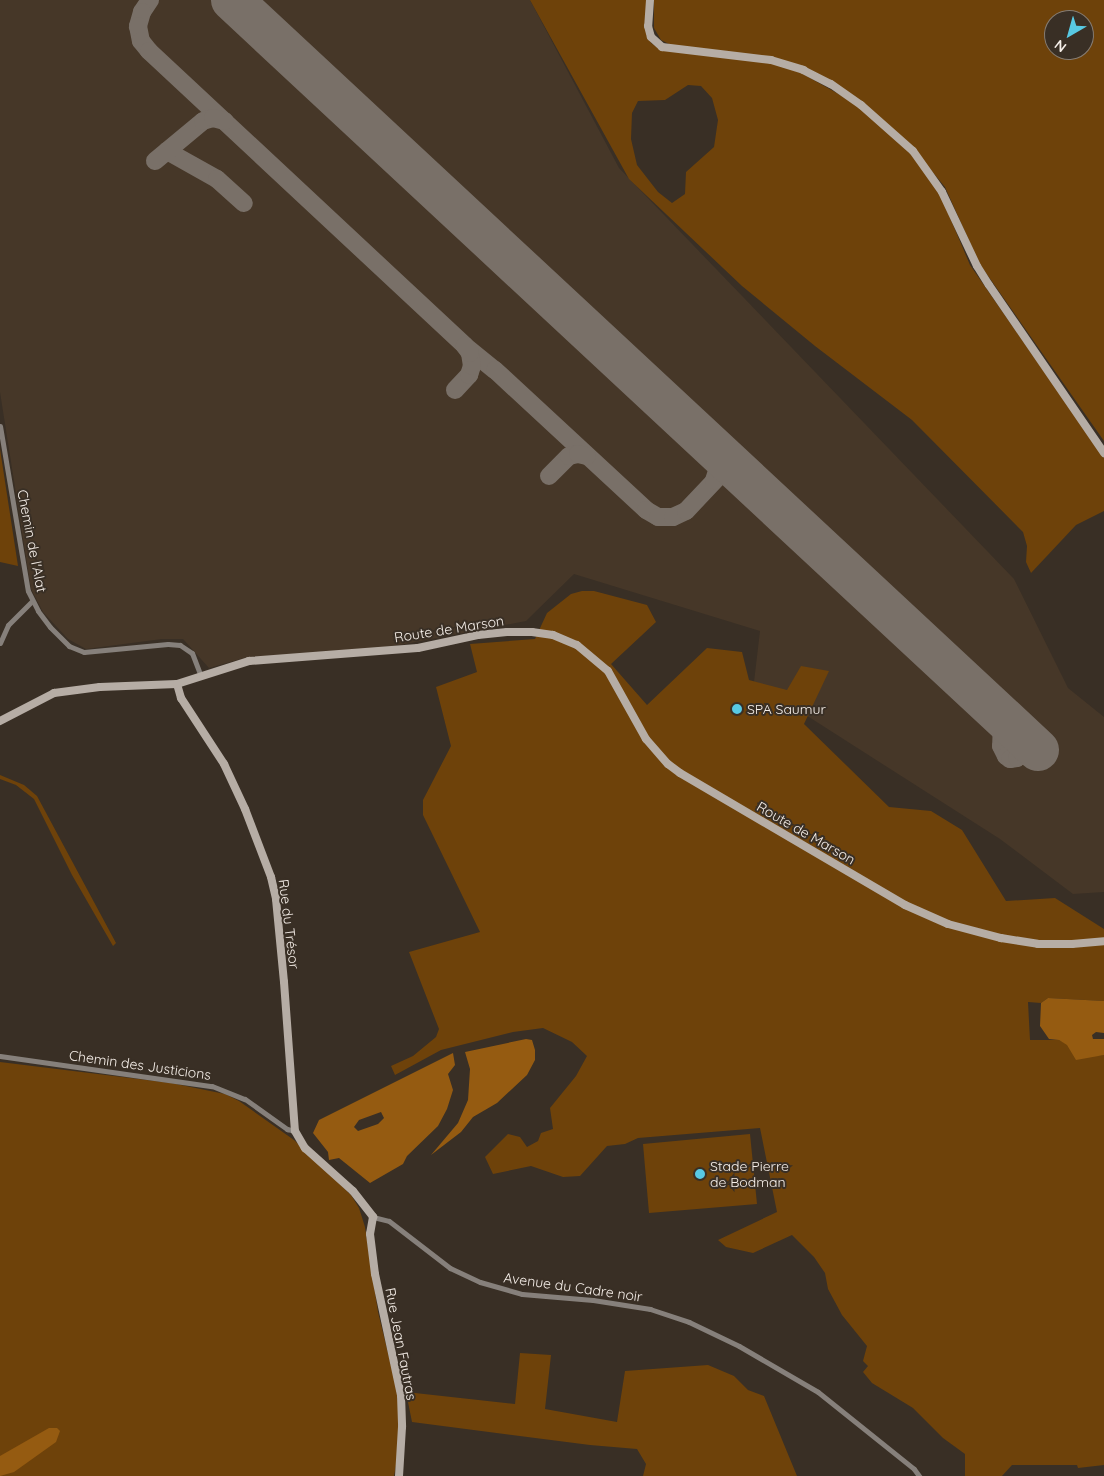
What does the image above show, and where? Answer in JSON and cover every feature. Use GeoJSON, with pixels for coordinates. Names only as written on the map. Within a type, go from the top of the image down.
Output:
{"type":"FeatureCollection","features":[{"type":"Feature","properties":{"kind":"street"},"geometry":{"type":"LineString","coordinates":[[650,0],[648,26],[651,37],[662,47],[669,50],[771,60],[803,70],[831,84],[861,105],[895,135],[928,171],[953,213],[977,266],[1104,453]]}},
{"type":"Feature","properties":{"kind":"street","name":"Chemin de l'Alat"},"geometry":{"type":"LineString","coordinates":[[0,426],[22,563],[32,602],[60,638],[78,650],[92,653],[168,644],[180,645],[192,653],[201,676]]}},
{"type":"Feature","properties":{"kind":"street"},"geometry":{"type":"LineString","coordinates":[[0,642],[8,625],[32,602]]}},
{"type":"Feature","properties":{"kind":"street","name":"Route de Marson"},"geometry":{"type":"LineString","coordinates":[[0,721],[54,693],[100,687],[176,684],[249,661],[418,648],[478,635],[507,632],[532,632],[552,635],[577,645],[608,672],[646,739],[674,769],[905,905],[948,924],[1001,938],[1038,944],[1072,944],[1104,941]]}},
{"type":"Feature","properties":{"kind":"street","name":"Rue du Trésor"},"geometry":{"type":"LineString","coordinates":[[176,684],[181,698],[224,764],[245,810],[271,877],[276,899],[284,982],[294,1131]]}},
{"type":"Feature","properties":{"kind":"street","name":"Chemin des Justicions"},"geometry":{"type":"LineString","coordinates":[[0,1056],[212,1086],[245,1099],[281,1126],[294,1131]]}},
{"type":"Feature","properties":{"kind":"street"},"geometry":{"type":"LineString","coordinates":[[294,1131],[305,1148],[353,1191],[372,1217]]}},
{"type":"Feature","properties":{"kind":"street","name":"Rue Jean Fautras"},"geometry":{"type":"LineString","coordinates":[[372,1217],[370,1234],[375,1274],[401,1395],[402,1427],[399,1476]]}},
{"type":"Feature","properties":{"kind":"street","name":"Avenue du Cadre noir"},"geometry":{"type":"LineString","coordinates":[[372,1217],[389,1221],[450,1268],[480,1282],[522,1294],[593,1300],[650,1309],[689,1322],[739,1346],[818,1392],[914,1469],[919,1476]]}},
{"type":"Feature","properties":{"kind":"shaded area"},"geometry":{"type":"Polygon","coordinates":[[[0,0],[530,0],[619,168],[1014,579],[1068,688],[1104,717],[1104,892],[1073,894],[1000,839],[754,682],[760,631],[574,574],[526,621],[400,645],[351,651],[248,657],[209,668],[183,639],[162,639],[86,649],[68,639],[43,612],[31,589],[0,392],[0,0]]]}},
{"type":"Feature","properties":{"kind":"shaded area"},"geometry":{"type":"Polygon","coordinates":[[[530,0],[647,0],[646,11],[651,43],[661,50],[770,62],[801,73],[860,106],[910,153],[940,194],[970,265],[1104,458],[1104,511],[1076,525],[1031,573],[1026,562],[1027,546],[1023,532],[912,420],[815,346],[742,286],[629,179],[530,0]],[[688,85],[665,100],[638,101],[632,113],[631,139],[637,165],[658,192],[672,203],[685,194],[686,172],[714,147],[718,120],[712,98],[701,86],[688,85]]]}},
{"type":"Feature","properties":{"kind":"shaded area"},"geometry":{"type":"Polygon","coordinates":[[[654,0],[1104,0],[1104,441],[979,263],[945,187],[906,140],[802,67],[673,46],[661,40],[654,28],[654,0]]]}},
{"type":"Feature","properties":{"kind":"shaded area"},"geometry":{"type":"Polygon","coordinates":[[[0,449],[18,566],[0,562],[0,449]]]}},
{"type":"Feature","properties":{"kind":"shaded area"},"geometry":{"type":"Polygon","coordinates":[[[582,591],[594,591],[647,605],[656,622],[611,664],[647,705],[707,648],[742,652],[749,680],[787,690],[801,666],[829,671],[804,724],[889,807],[931,811],[962,830],[1006,901],[1055,898],[1104,929],[1104,1001],[1048,998],[1041,1003],[1028,1002],[1030,1040],[1059,1040],[1092,1056],[1104,1055],[1104,1465],[1078,1468],[1077,1465],[1012,1465],[1002,1476],[965,1476],[965,1454],[943,1438],[913,1408],[872,1383],[863,1372],[868,1366],[863,1361],[867,1346],[842,1315],[828,1289],[825,1273],[814,1257],[792,1235],[753,1253],[726,1247],[718,1240],[777,1212],[760,1128],[638,1138],[625,1144],[607,1146],[580,1176],[563,1177],[531,1166],[493,1174],[485,1157],[508,1134],[520,1137],[527,1147],[538,1141],[541,1133],[553,1129],[550,1108],[576,1076],[587,1056],[572,1042],[543,1028],[513,1032],[441,1050],[395,1075],[391,1066],[413,1056],[436,1037],[439,1029],[409,952],[480,932],[423,815],[423,800],[451,746],[436,687],[477,672],[470,644],[535,639],[547,613],[571,594],[582,591]]]}},
{"type":"Feature","properties":{"kind":"shaded area"},"geometry":{"type":"Polygon","coordinates":[[[0,775],[24,785],[37,796],[116,943],[113,946],[72,875],[34,799],[16,785],[0,779],[0,775]]]}},
{"type":"Feature","properties":{"kind":"shaded area"},"geometry":{"type":"Polygon","coordinates":[[[1048,998],[1104,1001],[1104,1033],[1096,1032],[1092,1035],[1093,1039],[1104,1039],[1104,1055],[1076,1060],[1067,1045],[1059,1040],[1049,1039],[1040,1026],[1041,1003],[1048,998]]]}},
{"type":"Feature","properties":{"kind":"shaded area"},"geometry":{"type":"Polygon","coordinates":[[[526,1039],[532,1040],[535,1050],[535,1060],[527,1075],[497,1103],[473,1117],[461,1132],[431,1155],[458,1123],[468,1100],[470,1069],[465,1052],[526,1039]]]}},
{"type":"Feature","properties":{"kind":"shaded area"},"geometry":{"type":"Polygon","coordinates":[[[453,1053],[455,1065],[448,1074],[453,1090],[447,1109],[438,1126],[407,1156],[403,1164],[370,1183],[339,1158],[329,1160],[328,1152],[313,1133],[319,1120],[453,1053]],[[381,1112],[359,1120],[354,1127],[358,1131],[378,1124],[384,1118],[381,1112]]]}},
{"type":"Feature","properties":{"kind":"shaded area"},"geometry":{"type":"Polygon","coordinates":[[[0,1062],[171,1083],[225,1094],[239,1101],[294,1140],[351,1195],[359,1208],[365,1227],[378,1312],[396,1386],[399,1410],[398,1455],[394,1476],[0,1476],[0,1062]]]}},
{"type":"Feature","properties":{"kind":"shaded area","name":"Stade Pierre de Bodman"},"geometry":{"type":"Polygon","coordinates":[[[750,1134],[757,1204],[649,1213],[643,1144],[750,1134]]]}},
{"type":"Feature","properties":{"kind":"shaded area"},"geometry":{"type":"Polygon","coordinates":[[[520,1353],[551,1355],[545,1409],[617,1422],[625,1371],[708,1365],[734,1376],[748,1390],[764,1396],[797,1476],[643,1476],[646,1464],[637,1449],[590,1445],[412,1422],[406,1392],[515,1404],[520,1353]]]}},
{"type":"Feature","properties":{"kind":"shaded area"},"geometry":{"type":"Polygon","coordinates":[[[49,1428],[57,1428],[60,1431],[56,1442],[14,1472],[0,1476],[0,1456],[49,1428]]]}},
{"type":"Feature","properties":{"kind":"taxiway"},"geometry":{"type":"LineString","coordinates":[[150,0],[142,12],[138,26],[141,41],[149,51],[465,346],[495,370],[646,510],[658,517],[673,517],[686,511],[719,476],[732,474],[745,478]]}},
{"type":"Feature","properties":{"kind":"taxiway"},"geometry":{"type":"LineString","coordinates":[[155,161],[203,121],[213,118],[225,121]]}},
{"type":"Feature","properties":{"kind":"taxiway"},"geometry":{"type":"LineString","coordinates":[[167,151],[217,179],[244,203]]}},
{"type":"Feature","properties":{"kind":"taxiway"},"geometry":{"type":"LineString","coordinates":[[455,390],[469,375],[472,366],[470,353],[465,346]]}},
{"type":"Feature","properties":{"kind":"taxiway"},"geometry":{"type":"LineString","coordinates":[[712,448],[719,465],[714,480]]}},
{"type":"Feature","properties":{"kind":"taxiway"},"geometry":{"type":"LineString","coordinates":[[549,476],[569,456],[578,454],[587,456]]}},
{"type":"Feature","properties":{"kind":"taxiway"},"geometry":{"type":"LineString","coordinates":[[990,706],[1002,721],[1001,746],[1006,756],[1010,759],[1017,758],[1032,744]]}},
{"type":"Feature","properties":{"kind":"runway"},"geometry":{"type":"LineString","coordinates":[[232,0],[1038,750]]}},
{"type":"Feature","properties":{"kind":"place","name":"SPA Saumur"},"geometry":{"type":"Point","coordinates":[737,709]}},
{"type":"Feature","properties":{"kind":"place","name":"Stade Pierre de Bodman"},"geometry":{"type":"Point","coordinates":[700,1174]}}]}
